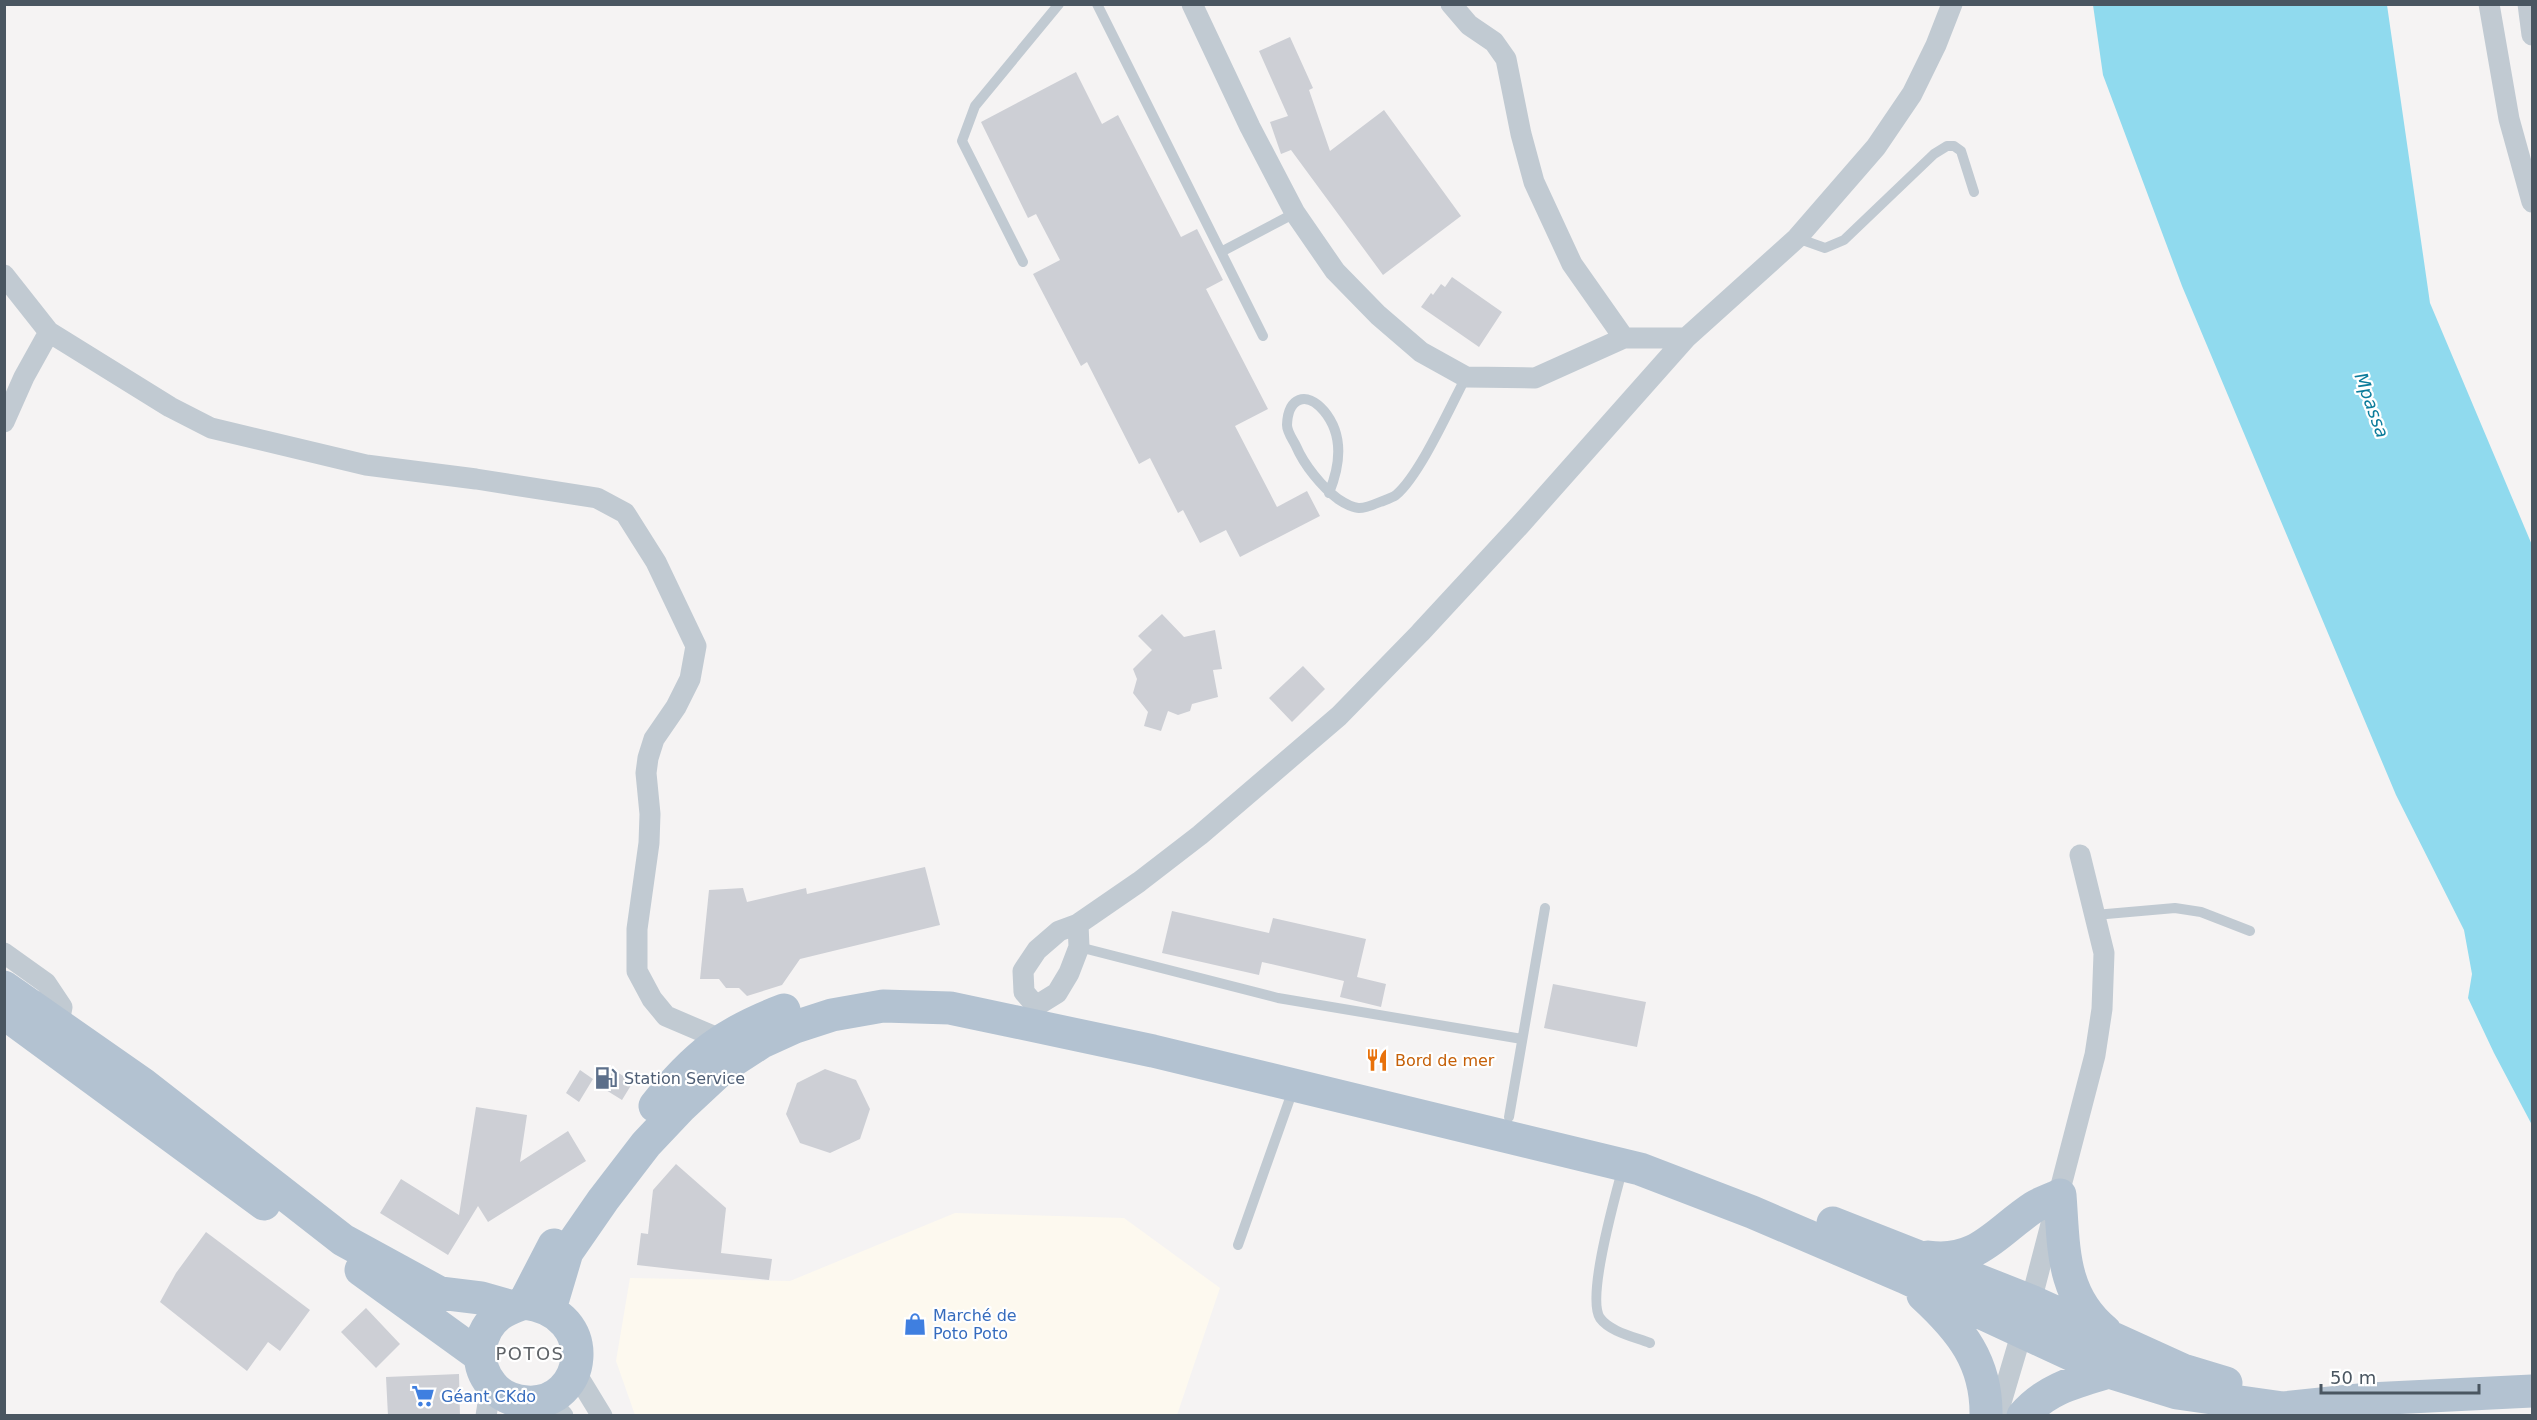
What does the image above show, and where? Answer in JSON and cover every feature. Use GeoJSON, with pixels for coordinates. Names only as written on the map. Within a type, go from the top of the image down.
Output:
{"type":"FeatureCollection","features":[{"type":"Feature","properties":{"kind":"main road"},"geometry":{"type":"LineString","coordinates":[[4,987],[51,1033],[230,1181],[383,1286],[486,1386],[503,1396],[544,1408],[568,1383],[578,1354],[575,1337],[567,1322],[529,1306],[440,1293],[343,1240],[143,1084],[51,1033],[4,1013]]}},
{"type":"Feature","properties":{"kind":"main road"},"geometry":{"type":"LineString","coordinates":[[529,1306],[554,1244],[596,1183],[666,1092],[700,1056],[720,1039],[752,1022],[832,995],[882,988],[929,987],[1082,1013],[1332,1072],[1647,1152],[1697,1169],[1909,1266],[2021,1332],[2109,1372],[2177,1393],[2283,1408],[2319,1403],[2532,1391]]}},
{"type":"Feature","properties":{"kind":"main road"},"geometry":{"type":"LineString","coordinates":[[486,1386],[482,1341],[489,1326],[499,1315],[529,1306],[646,1144],[681,1107],[725,1066],[762,1042],[795,1027],[832,1015],[883,1006],[950,1008],[1132,1046],[1624,1164],[1752,1212],[1909,1266],[2031,1301],[2183,1370],[2249,1389],[2286,1394],[2319,1403]]}},
{"type":"Feature","properties":{"kind":"main road"},"geometry":{"type":"LineString","coordinates":[[1909,1266],[1977,1251],[2035,1206],[2060,1195],[2067,1274],[2079,1300],[2093,1320],[2119,1342]]}},
{"type":"Feature","properties":{"kind":"main road"},"geometry":{"type":"LineString","coordinates":[[1909,1266],[1965,1340],[1979,1366],[1987,1396],[1986,1416]]}},
{"type":"Feature","properties":{"kind":"main road"},"geometry":{"type":"LineString","coordinates":[[2023,1416],[2035,1402],[2057,1388],[2109,1372]]}},
{"type":"Feature","properties":{"kind":"street"},"geometry":{"type":"LineString","coordinates":[[1192,4],[1250,127],[1295,213],[1335,271],[1378,315],[1421,352],[1466,377],[1535,378],[1624,338],[1686,338]]}},
{"type":"Feature","properties":{"kind":"street"},"geometry":{"type":"LineString","coordinates":[[1451,4],[1469,25],[1494,42],[1506,59],[1521,134],[1534,182],[1572,264],[1624,338]]}},
{"type":"Feature","properties":{"kind":"street"},"geometry":{"type":"LineString","coordinates":[[1078,924],[1079,947],[1058,993],[1036,1006],[1024,992],[1023,971],[1037,950],[1059,931],[1078,924],[1139,882],[1200,835],[1339,717],[1513,533],[1686,338],[1797,238],[1876,147],[1906,103],[1936,45],[1952,4]]}},
{"type":"Feature","properties":{"kind":"street"},"geometry":{"type":"LineString","coordinates":[[2489,4],[2509,119],[2532,202]]}},
{"type":"Feature","properties":{"kind":"street"},"geometry":{"type":"LineString","coordinates":[[2528,4],[2532,34]]}},
{"type":"Feature","properties":{"kind":"street"},"geometry":{"type":"LineString","coordinates":[[4,274],[49,332],[170,407],[211,428],[366,465],[597,498],[625,513],[656,562],[696,646],[690,679],[676,707],[654,740],[645,773],[650,814],[649,843],[637,929],[638,971],[652,999],[666,1016],[720,1039]]}},
{"type":"Feature","properties":{"kind":"street"},"geometry":{"type":"LineString","coordinates":[[4,422],[24,377],[49,332]]}},
{"type":"Feature","properties":{"kind":"street"},"geometry":{"type":"LineString","coordinates":[[1997,1416],[2060,1195],[2095,1055],[2102,1009],[2103,953],[2080,855]]}},
{"type":"Feature","properties":{"kind":"street"},"geometry":{"type":"LineString","coordinates":[[4,952],[45,983],[62,1006],[51,1033]]}},
{"type":"Feature","properties":{"kind":"street"},"geometry":{"type":"LineString","coordinates":[[574,1370],[602,1416]]}},
{"type":"Feature","properties":{"kind":"lane"},"geometry":{"type":"LineString","coordinates":[[1023,262],[962,141],[975,106],[1059,4]]}},
{"type":"Feature","properties":{"kind":"lane"},"geometry":{"type":"LineString","coordinates":[[1097,4],[1263,336]]}},
{"type":"Feature","properties":{"kind":"lane"},"geometry":{"type":"LineString","coordinates":[[1797,238],[1825,248],[1844,240],[1934,154],[1947,146],[1954,146],[1961,151],[1974,192]]}},
{"type":"Feature","properties":{"kind":"lane"},"geometry":{"type":"LineString","coordinates":[[1221,252],[1295,213]]}},
{"type":"Feature","properties":{"kind":"lane"},"geometry":{"type":"LineString","coordinates":[[1329,493],[1339,464],[1339,447],[1329,418],[1310,399],[1302,398],[1294,403],[1287,428],[1299,454],[1329,493],[1349,507],[1363,510],[1396,495],[1413,475],[1466,377]]}},
{"type":"Feature","properties":{"kind":"lane"},"geometry":{"type":"LineString","coordinates":[[1509,1118],[1545,908]]}},
{"type":"Feature","properties":{"kind":"lane"},"geometry":{"type":"LineString","coordinates":[[2095,915],[2175,909],[2201,912],[2250,931]]}},
{"type":"Feature","properties":{"kind":"lane"},"geometry":{"type":"LineString","coordinates":[[1079,947],[1278,998],[1522,1039]]}},
{"type":"Feature","properties":{"kind":"lane"},"geometry":{"type":"LineString","coordinates":[[1238,1245],[1294,1084]]}},
{"type":"Feature","properties":{"kind":"lane"},"geometry":{"type":"LineString","coordinates":[[1624,1164],[1604,1247],[1596,1304],[1600,1318],[1614,1329],[1650,1343]]}},
{"type":"Feature","properties":{"kind":"shaded area","name":"Marché de Poto Poto"},"geometry":{"type":"Polygon","coordinates":[[[955,1213],[1124,1218],[1220,1288],[1177,1415],[635,1415],[616,1361],[630,1278],[790,1281],[955,1213]]]}},
{"type":"Feature","properties":{"kind":"water","name":"Mpassa"},"geometry":{"type":"Polygon","coordinates":[[[2093,5],[2387,5],[2430,303],[2532,545],[2532,1125],[2468,998],[2472,974],[2464,930],[2396,795],[2182,286],[2103,75],[2093,5]]]}},
{"type":"Feature","properties":{"kind":"building"},"geometry":{"type":"Polygon","coordinates":[[[1290,37],[1313,88],[1309,90],[1330,151],[1384,110],[1461,216],[1383,275],[1291,150],[1281,154],[1270,122],[1288,116],[1259,51],[1290,37]]]}},
{"type":"Feature","properties":{"kind":"building"},"geometry":{"type":"Polygon","coordinates":[[[1076,72],[1102,124],[1118,115],[1181,237],[1197,229],[1223,280],[1206,289],[1268,409],[1235,426],[1277,507],[1307,491],[1320,516],[1240,557],[1226,530],[1200,543],[1183,510],[1178,513],[1150,458],[1139,464],[1087,362],[1081,366],[1033,274],[1060,260],[1036,214],[1028,218],[981,122],[1076,72]]]}},
{"type":"Feature","properties":{"kind":"building"},"geometry":{"type":"Polygon","coordinates":[[[1452,277],[1502,312],[1479,347],[1421,307],[1431,293],[1433,295],[1441,284],[1445,287],[1452,277]]]}},
{"type":"Feature","properties":{"kind":"building"},"geometry":{"type":"Polygon","coordinates":[[[1162,614],[1184,637],[1215,630],[1222,669],[1213,670],[1218,697],[1192,704],[1190,711],[1178,715],[1168,711],[1161,731],[1144,726],[1148,712],[1133,693],[1137,679],[1133,669],[1152,650],[1138,636],[1162,614]]]}},
{"type":"Feature","properties":{"kind":"building"},"geometry":{"type":"Polygon","coordinates":[[[1303,666],[1325,689],[1292,722],[1269,698],[1303,666]]]}},
{"type":"Feature","properties":{"kind":"building"},"geometry":{"type":"Polygon","coordinates":[[[925,867],[940,925],[800,959],[782,985],[747,996],[739,988],[726,988],[719,979],[700,979],[709,890],[743,888],[747,902],[806,888],[807,894],[925,867]]]}},
{"type":"Feature","properties":{"kind":"building"},"geometry":{"type":"Polygon","coordinates":[[[1172,911],[1269,933],[1273,918],[1366,939],[1357,977],[1386,984],[1381,1007],[1340,997],[1344,981],[1262,962],[1259,975],[1162,953],[1172,911]]]}},
{"type":"Feature","properties":{"kind":"building"},"geometry":{"type":"Polygon","coordinates":[[[1553,984],[1646,1002],[1637,1047],[1544,1028],[1553,984]]]}},
{"type":"Feature","properties":{"kind":"building"},"geometry":{"type":"Polygon","coordinates":[[[612,1069],[633,1082],[622,1100],[601,1087],[612,1069]]]}},
{"type":"Feature","properties":{"kind":"building"},"geometry":{"type":"Polygon","coordinates":[[[825,1069],[856,1080],[870,1109],[860,1139],[830,1153],[800,1143],[786,1114],[797,1083],[825,1069]]]}},
{"type":"Feature","properties":{"kind":"building"},"geometry":{"type":"Polygon","coordinates":[[[580,1070],[593,1079],[579,1102],[566,1093],[580,1070]]]}},
{"type":"Feature","properties":{"kind":"building"},"geometry":{"type":"Polygon","coordinates":[[[476,1107],[527,1115],[520,1162],[568,1131],[586,1161],[488,1222],[478,1206],[448,1255],[380,1213],[401,1179],[459,1215],[476,1107]]]}},
{"type":"Feature","properties":{"kind":"building"},"geometry":{"type":"Polygon","coordinates":[[[676,1164],[726,1208],[721,1253],[772,1259],[769,1280],[637,1265],[641,1233],[648,1234],[653,1190],[676,1164]]]}},
{"type":"Feature","properties":{"kind":"building"},"geometry":{"type":"Polygon","coordinates":[[[206,1232],[310,1310],[280,1351],[268,1342],[247,1371],[160,1302],[176,1273],[206,1232]]]}},
{"type":"Feature","properties":{"kind":"building"},"geometry":{"type":"Polygon","coordinates":[[[366,1308],[400,1344],[376,1368],[341,1332],[366,1308]]]}},
{"type":"Feature","properties":{"kind":"building","name":"Géant CKdo"},"geometry":{"type":"Polygon","coordinates":[[[459,1374],[460,1416],[388,1416],[386,1377],[459,1374]]]}},
{"type":"Feature","properties":{"kind":"place","name":"Bord de mer"},"geometry":{"type":"Point","coordinates":[1377,1060]}},
{"type":"Feature","properties":{"kind":"place","name":"Station Service"},"geometry":{"type":"Point","coordinates":[606,1078]}},
{"type":"Feature","properties":{"kind":"place","name":"Marché de Poto Poto"},"geometry":{"type":"Point","coordinates":[915,1324]}},
{"type":"Feature","properties":{"kind":"place","name":"Géant CKdo"},"geometry":{"type":"Point","coordinates":[423,1396]}},
{"type":"Feature","properties":{"kind":"district","name":"POTOS"},"geometry":{"type":"Point","coordinates":[530,1353]}}]}
